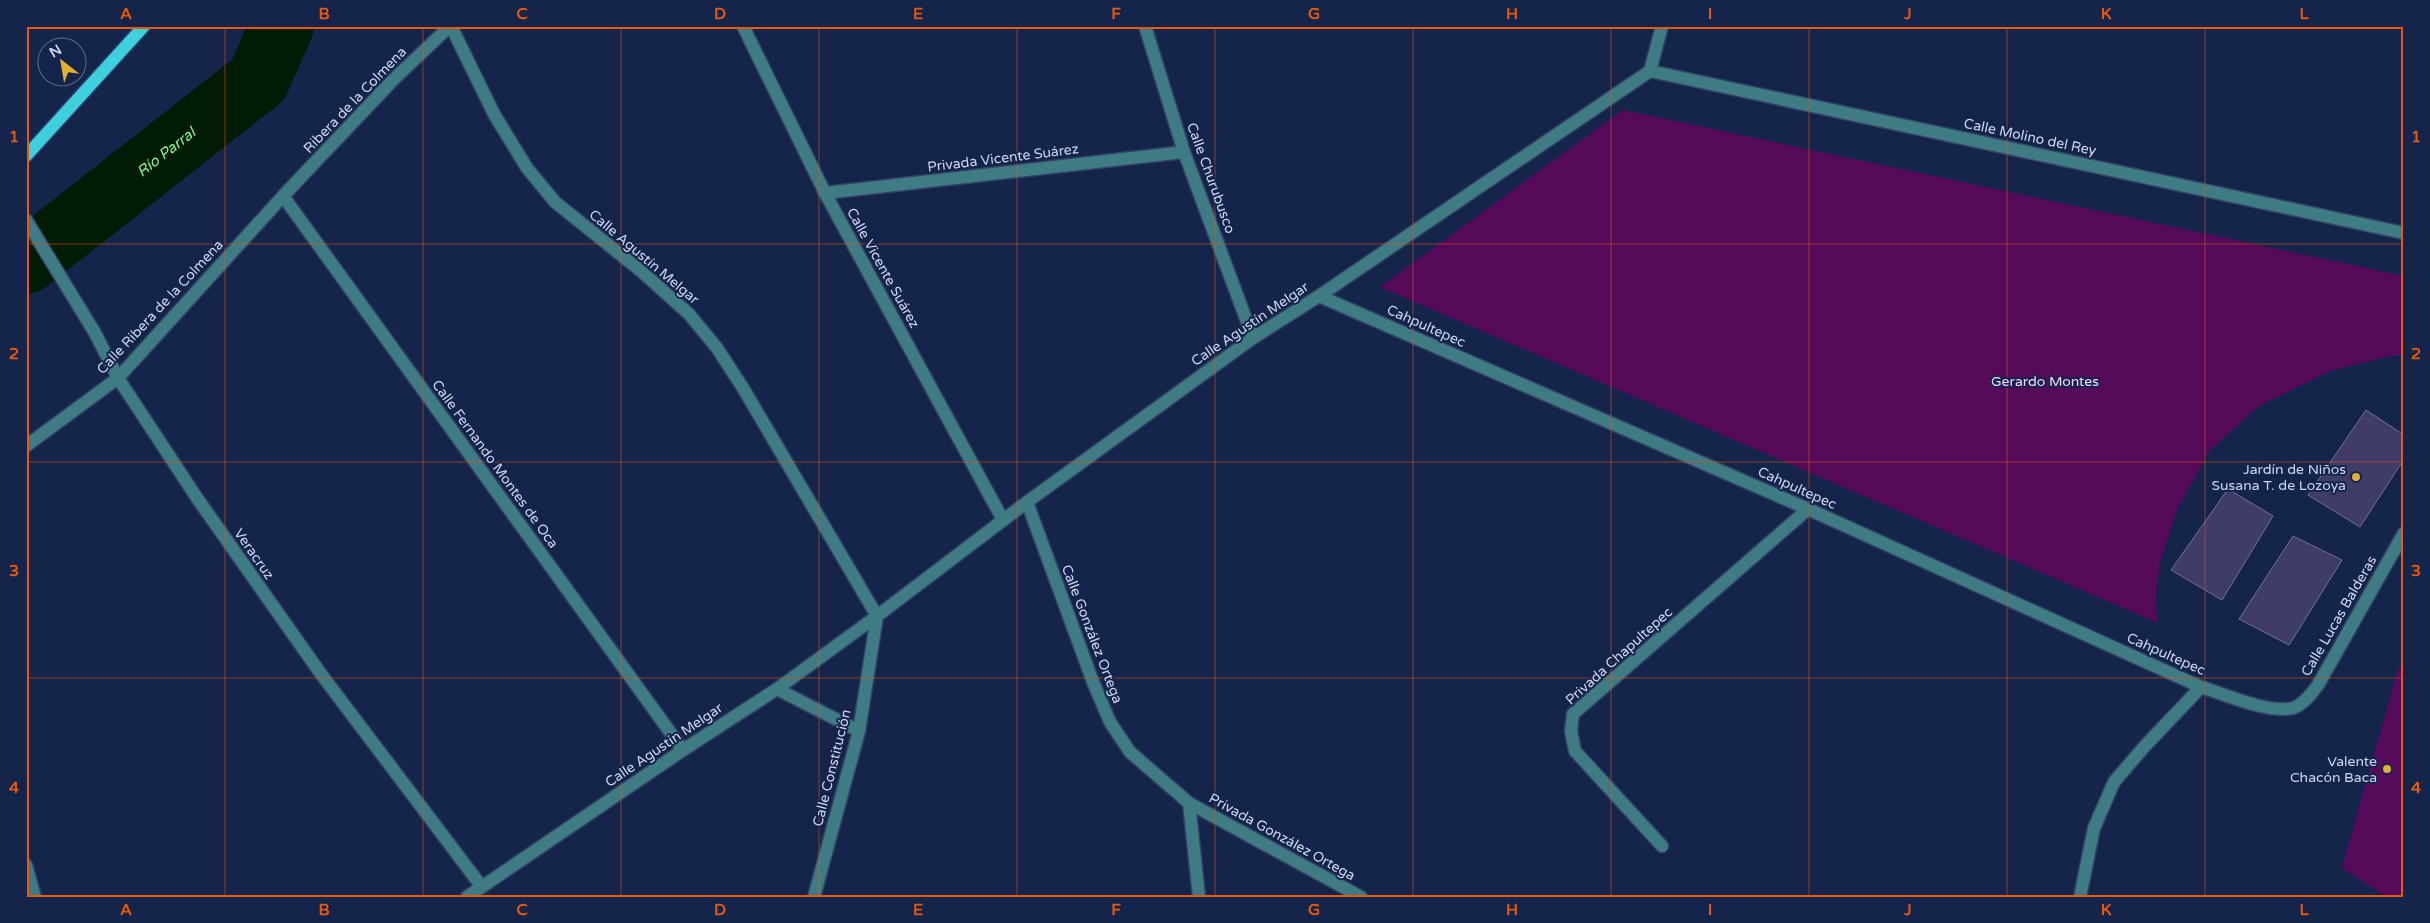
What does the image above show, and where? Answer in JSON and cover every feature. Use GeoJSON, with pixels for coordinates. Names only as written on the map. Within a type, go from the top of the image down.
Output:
{"type":"FeatureCollection","features":[{"type":"Feature","properties":{"kind":"main road"},"geometry":{"type":"LineString","coordinates":[[26,156],[144,26]]}},
{"type":"Feature","properties":{"kind":"street","name":"Ribera de la Colmena"},"geometry":{"type":"LineString","coordinates":[[283,196],[393,80],[451,26]]}},
{"type":"Feature","properties":{"kind":"street","name":"Calle Agustín Melgar"},"geometry":{"type":"LineString","coordinates":[[451,26],[494,114],[527,168],[555,202],[641,271],[689,314],[717,348],[743,388],[877,616]]}},
{"type":"Feature","properties":{"kind":"street","name":"Calle Vicente Suárez"},"geometry":{"type":"LineString","coordinates":[[743,26],[825,193],[1003,520]]}},
{"type":"Feature","properties":{"kind":"street","name":"Calle Churubusco"},"geometry":{"type":"LineString","coordinates":[[1146,26],[1184,152],[1253,338]]}},
{"type":"Feature","properties":{"kind":"street"},"geometry":{"type":"LineString","coordinates":[[1650,71],[1662,26]]}},
{"type":"Feature","properties":{"kind":"street","name":"Calle Agustín Melgar"},"geometry":{"type":"LineString","coordinates":[[467,897],[683,750],[777,689],[877,616],[1026,502],[1253,338],[1319,296],[1650,71]]}},
{"type":"Feature","properties":{"kind":"street","name":"Calle Molino del Rey"},"geometry":{"type":"LineString","coordinates":[[1650,71],[2404,233]]}},
{"type":"Feature","properties":{"kind":"street","name":"Privada Vicente Suárez"},"geometry":{"type":"LineString","coordinates":[[825,193],[1184,152]]}},
{"type":"Feature","properties":{"kind":"street","name":"Calle Ribera de la Colmena"},"geometry":{"type":"LineString","coordinates":[[26,446],[118,378],[283,196]]}},
{"type":"Feature","properties":{"kind":"street","name":"Calle Fernando Montes de Oca"},"geometry":{"type":"LineString","coordinates":[[283,196],[683,750]]}},
{"type":"Feature","properties":{"kind":"street","name":"Veracruz"},"geometry":{"type":"LineString","coordinates":[[26,220],[95,333],[118,378],[197,498],[370,742],[482,888]]}},
{"type":"Feature","properties":{"kind":"street","name":"Cahpultepec"},"geometry":{"type":"LineString","coordinates":[[1319,296],[1808,509],[2202,687],[2263,706]]}},
{"type":"Feature","properties":{"kind":"street","name":"Calle González Ortega"},"geometry":{"type":"LineString","coordinates":[[1026,502],[1092,682],[1110,722],[1130,752],[1189,803]]}},
{"type":"Feature","properties":{"kind":"street","name":"Privada Chapultepec"},"geometry":{"type":"LineString","coordinates":[[1662,846],[1575,751],[1571,731],[1573,714],[1808,509]]}},
{"type":"Feature","properties":{"kind":"street","name":"Calle Lucas Balderas"},"geometry":{"type":"LineString","coordinates":[[2263,706],[2280,709],[2294,708],[2308,698],[2318,685],[2404,533]]}},
{"type":"Feature","properties":{"kind":"street","name":"Calle Constitución"},"geometry":{"type":"LineString","coordinates":[[814,897],[860,731],[877,616]]}},
{"type":"Feature","properties":{"kind":"street"},"geometry":{"type":"LineString","coordinates":[[2080,897],[2094,828],[2114,782],[2144,747],[2202,687]]}},
{"type":"Feature","properties":{"kind":"street"},"geometry":{"type":"LineString","coordinates":[[777,689],[860,731]]}},
{"type":"Feature","properties":{"kind":"street"},"geometry":{"type":"LineString","coordinates":[[1189,803],[1199,897]]}},
{"type":"Feature","properties":{"kind":"street","name":"Privada González Ortega"},"geometry":{"type":"LineString","coordinates":[[1189,803],[1361,897]]}},
{"type":"Feature","properties":{"kind":"street"},"geometry":{"type":"LineString","coordinates":[[26,865],[35,897]]}},
{"type":"Feature","properties":{"kind":"green space","name":"Gerardo Montes"},"geometry":{"type":"Polygon","coordinates":[[[1623,110],[2404,276],[2404,356],[2390,356],[2330,371],[2259,406],[2210,450],[2178,507],[2160,562],[2155,602],[2158,623],[1380,287],[1623,110]]]}},
{"type":"Feature","properties":{"kind":"green space","name":"Valente Chacón Baca"},"geometry":{"type":"Polygon","coordinates":[[[2404,658],[2404,897],[2387,897],[2342,868],[2398,670],[2404,658]]]}},
{"type":"Feature","properties":{"kind":"building","name":"Jardín de Niños Susana T. de Lozoya"},"geometry":{"type":"Polygon","coordinates":[[[2366,410],[2404,435],[2404,459],[2360,527],[2308,495],[2366,410]]]}},
{"type":"Feature","properties":{"kind":"building","name":"Jardín de Niños Susana T. de Lozoya"},"geometry":{"type":"Polygon","coordinates":[[[2228,489],[2273,516],[2222,600],[2171,570],[2228,489]]]}},
{"type":"Feature","properties":{"kind":"building"},"geometry":{"type":"Polygon","coordinates":[[[2293,536],[2342,560],[2289,645],[2239,619],[2293,536]]]}},
{"type":"Feature","properties":{"kind":"waterway","name":"Río Parral"},"geometry":{"type":"LineString","coordinates":[[26,262],[258,80],[282,26]]}},
{"type":"Feature","properties":{"kind":"place","name":"Jardín de Niños Susana T. de Lozoya"},"geometry":{"type":"Point","coordinates":[2356,477]}},
{"type":"Feature","properties":{"kind":"place","name":"Valente Chacón Baca"},"geometry":{"type":"Point","coordinates":[2387,769]}}]}
